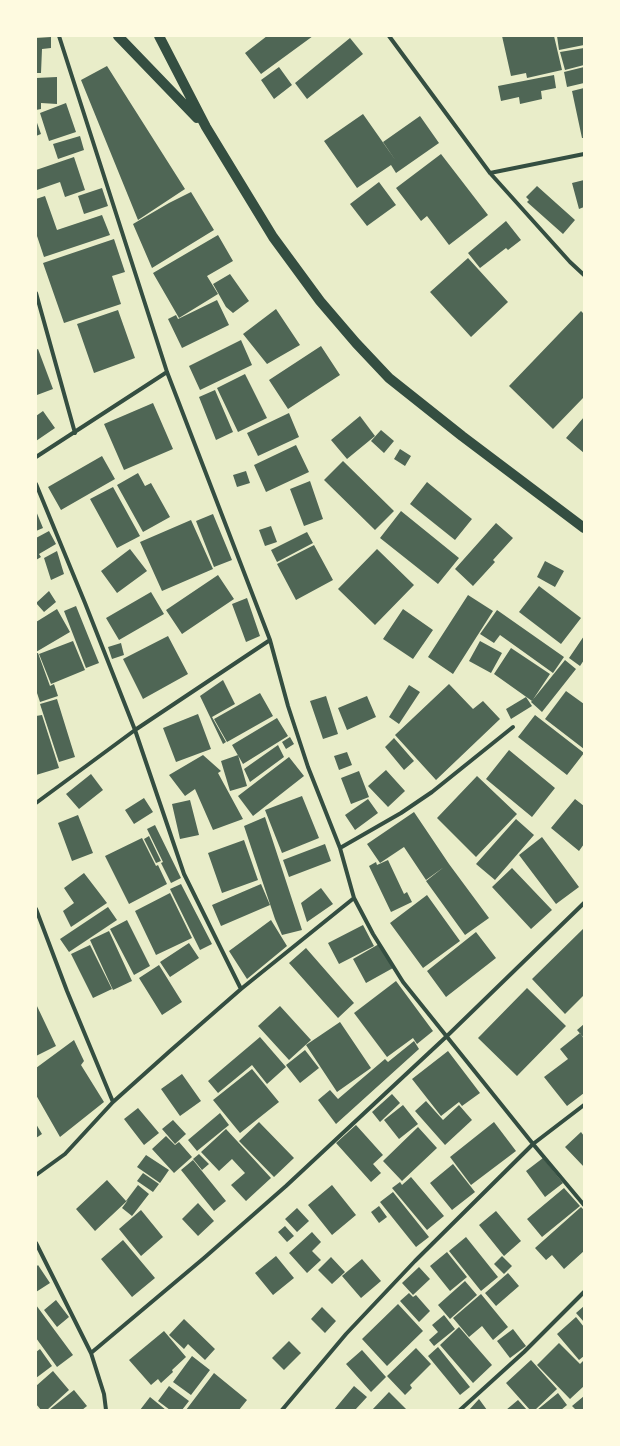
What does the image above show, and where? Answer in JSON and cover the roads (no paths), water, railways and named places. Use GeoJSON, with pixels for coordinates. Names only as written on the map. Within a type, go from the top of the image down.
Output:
{"type":"FeatureCollection","features":[{"type":"Feature","properties":{"kind":"main road"},"geometry":{"type":"LineString","coordinates":[[118,36],[206,127]]}},
{"type":"Feature","properties":{"kind":"main road"},"geometry":{"type":"LineString","coordinates":[[159,36],[206,127],[273,237],[320,301],[389,378],[462,436],[584,528]]}},
{"type":"Feature","properties":{"kind":"street"},"geometry":{"type":"LineString","coordinates":[[59,36],[167,372],[270,640],[288,706],[308,767],[340,848],[354,898],[373,934],[403,982],[584,1205]]}},
{"type":"Feature","properties":{"kind":"street"},"geometry":{"type":"LineString","coordinates":[[389,36],[490,173],[570,262],[584,275]]}},
{"type":"Feature","properties":{"kind":"street"},"geometry":{"type":"LineString","coordinates":[[490,173],[584,154]]}},
{"type":"Feature","properties":{"kind":"street"},"geometry":{"type":"LineString","coordinates":[[36,294],[75,433]]}},
{"type":"Feature","properties":{"kind":"street"},"geometry":{"type":"LineString","coordinates":[[36,457],[167,372]]}},
{"type":"Feature","properties":{"kind":"street"},"geometry":{"type":"LineString","coordinates":[[36,484],[135,730],[184,874],[241,989]]}},
{"type":"Feature","properties":{"kind":"street"},"geometry":{"type":"LineString","coordinates":[[36,803],[135,730],[270,640]]}},
{"type":"Feature","properties":{"kind":"street"},"geometry":{"type":"LineString","coordinates":[[340,848],[401,813],[426,796],[513,727]]}},
{"type":"Feature","properties":{"kind":"street"},"geometry":{"type":"LineString","coordinates":[[36,1174],[65,1154],[113,1102],[241,989],[354,898]]}},
{"type":"Feature","properties":{"kind":"street"},"geometry":{"type":"LineString","coordinates":[[91,1353],[204,1258],[286,1186],[447,1036],[584,903]]}},
{"type":"Feature","properties":{"kind":"street"},"geometry":{"type":"LineString","coordinates":[[36,910],[67,991],[113,1102]]}},
{"type":"Feature","properties":{"kind":"street"},"geometry":{"type":"LineString","coordinates":[[282,1410],[346,1334],[415,1261],[533,1144],[584,1105]]}},
{"type":"Feature","properties":{"kind":"street"},"geometry":{"type":"LineString","coordinates":[[36,1243],[91,1353],[104,1394],[106,1410]]}},
{"type":"Feature","properties":{"kind":"street"},"geometry":{"type":"LineString","coordinates":[[460,1410],[524,1352],[584,1292]]}}]}
